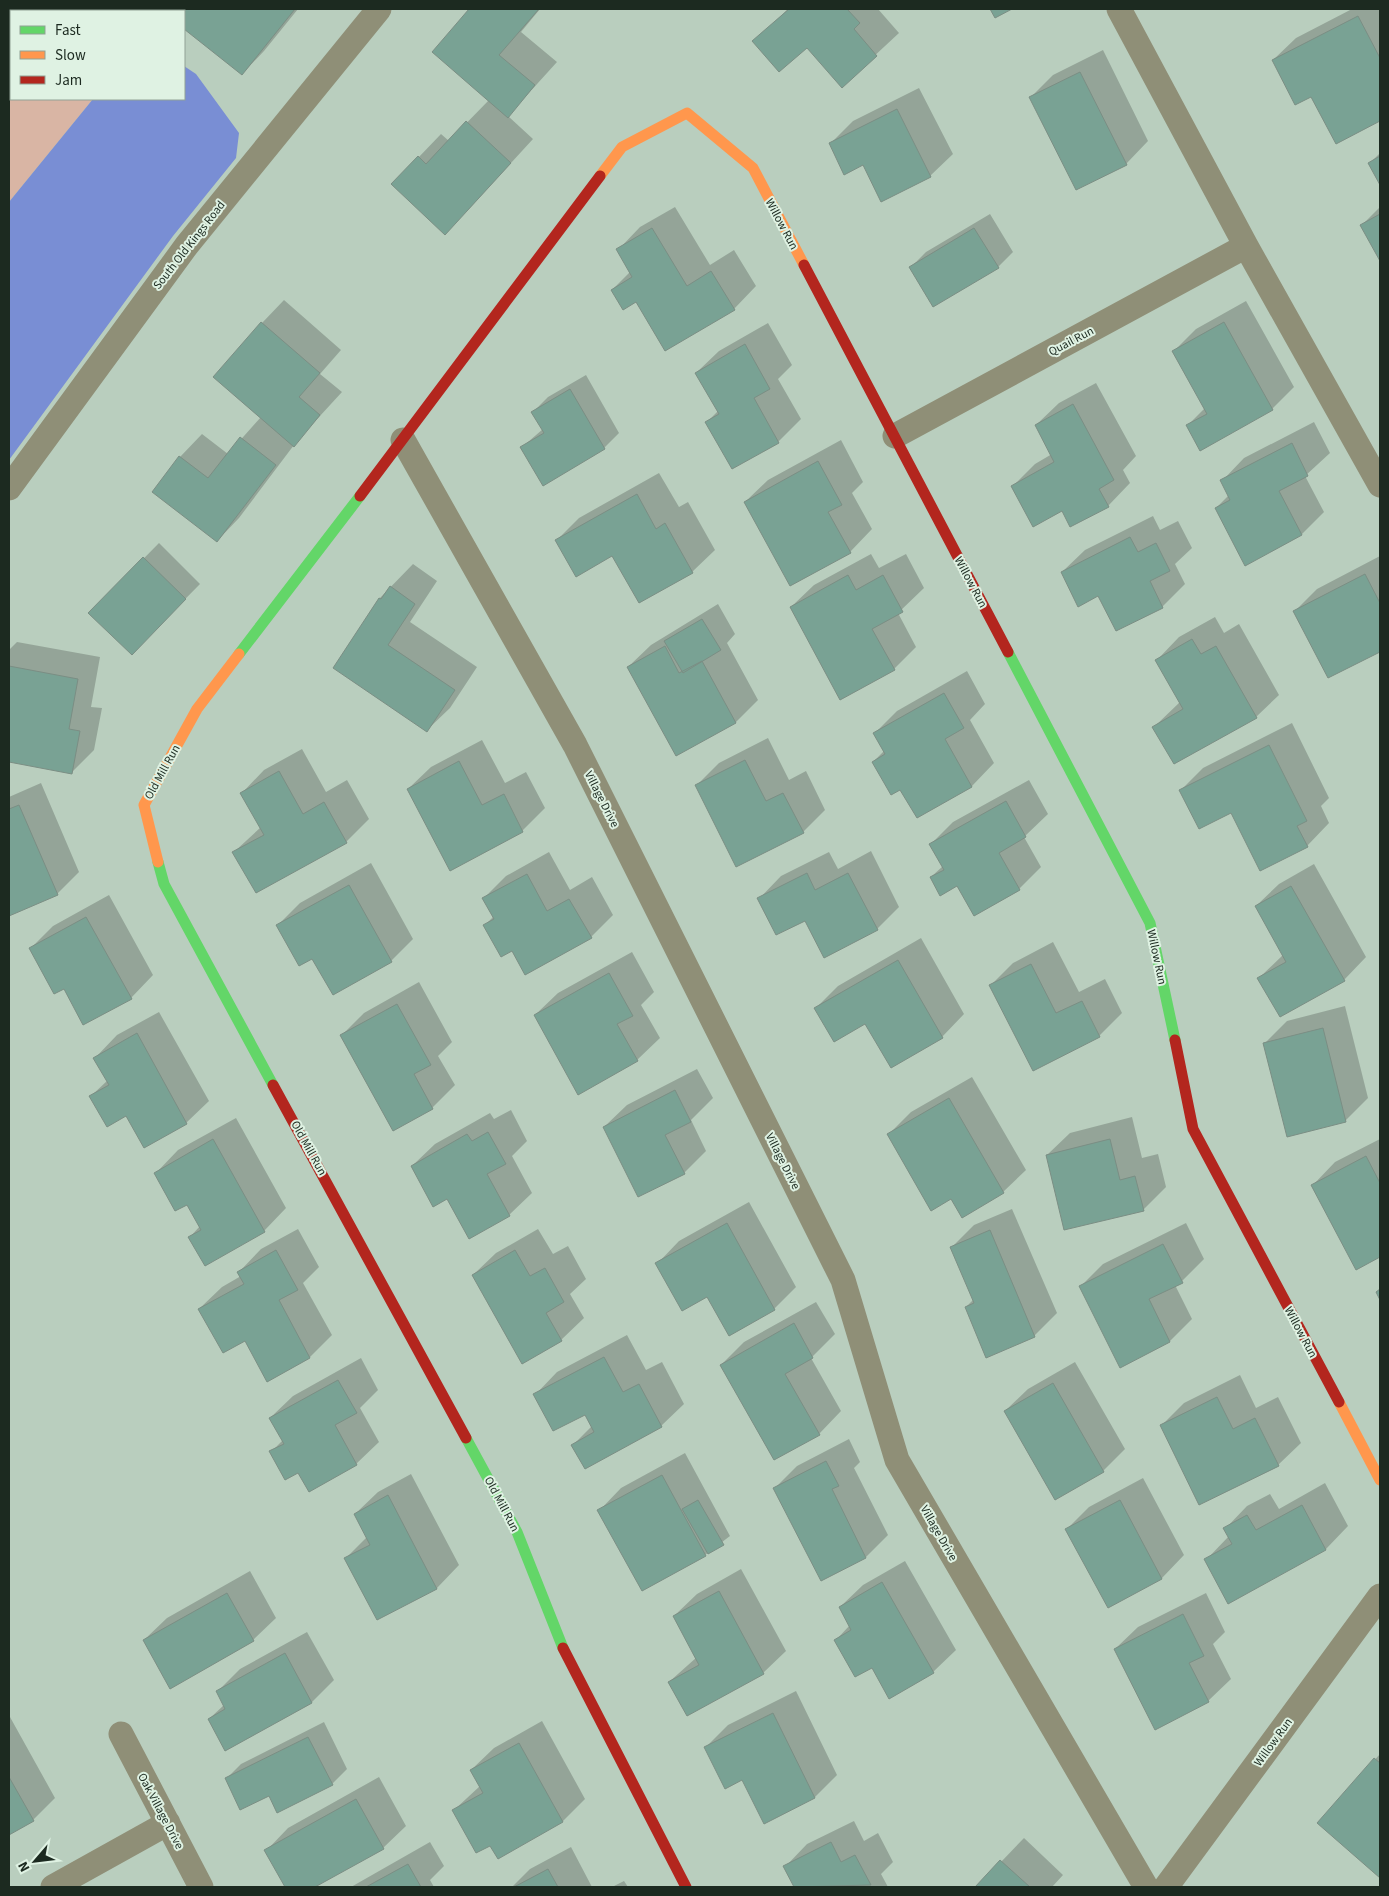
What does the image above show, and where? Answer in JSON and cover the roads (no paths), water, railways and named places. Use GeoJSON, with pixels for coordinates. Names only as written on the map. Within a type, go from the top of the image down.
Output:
{"type":"FeatureCollection","features":[{"type":"Feature","properties":{"kind":"street","name":"South Old Kings Road"},"geometry":{"type":"LineString","coordinates":[[9,488],[187,245],[379,9]]}},
{"type":"Feature","properties":{"kind":"street"},"geometry":{"type":"LineString","coordinates":[[1119,9],[1246,246],[1380,485]]}},
{"type":"Feature","properties":{"kind":"street","name":"Willow Run"},"geometry":{"type":"LineString","coordinates":[[403,440],[622,147],[687,113],[753,168],[1150,924],[1193,1129],[1380,1480]]}},
{"type":"Feature","properties":{"kind":"street","name":"Quail Run"},"geometry":{"type":"LineString","coordinates":[[895,436],[1246,246]]}},
{"type":"Feature","properties":{"kind":"street","name":"Old Mill Run"},"geometry":{"type":"LineString","coordinates":[[403,440],[197,709],[144,805],[164,884],[517,1532],[557,1638],[686,1887]]}},
{"type":"Feature","properties":{"kind":"street","name":"Village Drive"},"geometry":{"type":"LineString","coordinates":[[403,440],[575,745],[843,1280],[897,1460],[1146,1887]]}},
{"type":"Feature","properties":{"kind":"street","name":"Willow Run"},"geometry":{"type":"LineString","coordinates":[[1166,1887],[1380,1596]]}},
{"type":"Feature","properties":{"kind":"street","name":"Oak Village Drive"},"geometry":{"type":"LineString","coordinates":[[121,1734],[202,1887]]}},
{"type":"Feature","properties":{"kind":"street"},"geometry":{"type":"LineString","coordinates":[[53,1887],[168,1823]]}},
{"type":"Feature","properties":{"kind":"water"},"geometry":{"type":"Polygon","coordinates":[[[185,67],[196,74],[239,133],[236,158],[173,236],[9,460],[9,202],[92,100],[185,100],[185,67]]]}}]}
